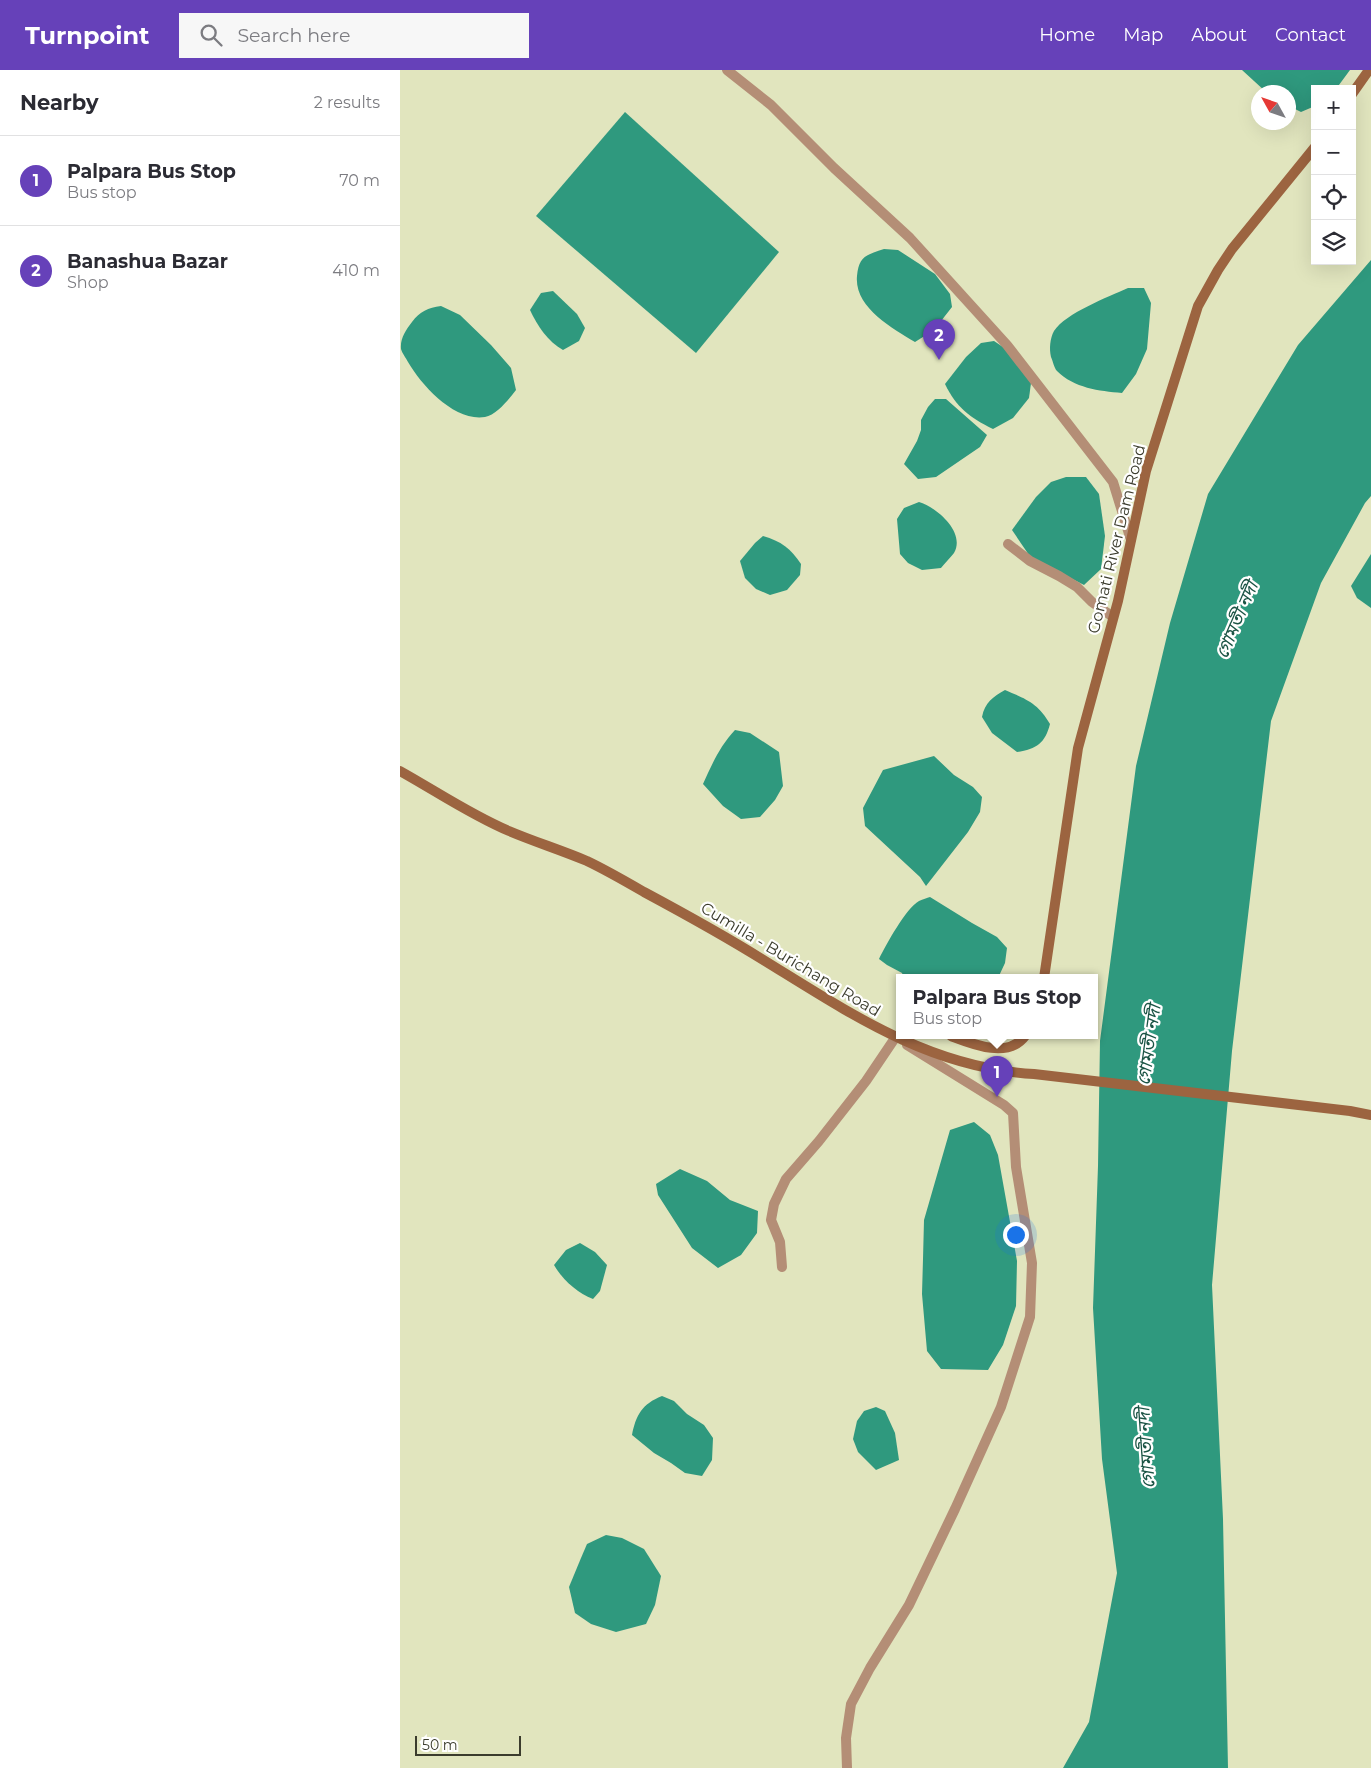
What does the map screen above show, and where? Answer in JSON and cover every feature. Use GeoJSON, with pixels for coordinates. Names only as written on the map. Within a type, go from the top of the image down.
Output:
{"type":"FeatureCollection","features":[{"type":"Feature","properties":{"kind":"main road"},"geometry":{"type":"LineString","coordinates":[[1356,88],[1369,70]]}},
{"type":"Feature","properties":{"kind":"main road","name":"Gomati River Dam Road"},"geometry":{"type":"LineString","coordinates":[[1045,974],[1078,748],[1113,618],[1146,471],[1198,306],[1232,249],[1311,152]]}},
{"type":"Feature","properties":{"kind":"main road","name":"Cumilla - Burichang Road"},"geometry":{"type":"LineString","coordinates":[[400,771],[474,814],[509,831],[588,862],[707,926],[860,1020],[896,1034]]}},
{"type":"Feature","properties":{"kind":"main road","name":"Cumilla - Burichang Road"},"geometry":{"type":"LineString","coordinates":[[908,1039],[955,1061],[980,1068],[1371,1115]]}},
{"type":"Feature","properties":{"kind":"main road"},"geometry":{"type":"LineString","coordinates":[[960,1039],[982,1046],[1006,1048],[1021,1039]]}},
{"type":"Feature","properties":{"kind":"street"},"geometry":{"type":"LineString","coordinates":[[727,70],[770,105],[834,168],[910,238],[1007,345],[1113,482],[1130,537]]}},
{"type":"Feature","properties":{"kind":"street"},"geometry":{"type":"LineString","coordinates":[[1008,544],[1030,561],[1077,588],[1113,618]]}},
{"type":"Feature","properties":{"kind":"street"},"geometry":{"type":"LineString","coordinates":[[782,1267],[780,1242],[771,1220],[774,1204],[786,1179],[866,1081],[896,1036]]}},
{"type":"Feature","properties":{"kind":"street"},"geometry":{"type":"LineString","coordinates":[[847,1768],[846,1738],[851,1704],[870,1668],[909,1605],[955,1510],[1001,1407],[1030,1317],[1032,1263],[1016,1167],[1013,1113],[1004,1105],[905,1039]]}},
{"type":"Feature","properties":{"kind":"water"},"geometry":{"type":"Polygon","coordinates":[[[1242,70],[1350,70],[1339,85],[1311,85],[1311,108],[1301,112],[1296,110],[1296,85],[1258,85],[1242,70]]]}},
{"type":"Feature","properties":{"kind":"water"},"geometry":{"type":"Polygon","coordinates":[[[625,112],[779,252],[696,353],[536,216],[625,112]]]}},
{"type":"Feature","properties":{"kind":"water"},"geometry":{"type":"Polygon","coordinates":[[[884,249],[898,250],[935,274],[950,294],[952,307],[934,330],[915,342],[876,315],[868,307],[858,287],[858,269],[864,257],[884,249]]]}},
{"type":"Feature","properties":{"kind":"water","name":"গোমতী নদী"},"geometry":{"type":"Polygon","coordinates":[[[1371,260],[1371,496],[1365,503],[1321,583],[1271,721],[1232,1051],[1212,1285],[1223,1519],[1228,1768],[1063,1768],[1089,1722],[1117,1573],[1102,1459],[1093,1308],[1100,1041],[1136,766],[1170,623],[1208,494],[1298,345],[1371,260]]]}},
{"type":"Feature","properties":{"kind":"water"},"geometry":{"type":"Polygon","coordinates":[[[1128,288],[1144,288],[1151,303],[1147,349],[1136,374],[1122,393],[1087,388],[1064,377],[1056,370],[1051,357],[1050,344],[1054,331],[1060,324],[1077,312],[1128,288]]]}},
{"type":"Feature","properties":{"kind":"water"},"geometry":{"type":"Polygon","coordinates":[[[553,291],[577,314],[585,328],[579,341],[563,350],[544,333],[530,310],[541,293],[553,291]]]}},
{"type":"Feature","properties":{"kind":"water"},"geometry":{"type":"Polygon","coordinates":[[[441,306],[460,315],[491,345],[511,368],[516,390],[502,406],[489,416],[474,417],[462,414],[440,400],[414,371],[402,351],[402,338],[415,318],[425,311],[441,306]]]}},
{"type":"Feature","properties":{"kind":"water"},"geometry":{"type":"Polygon","coordinates":[[[994,341],[1006,349],[1031,383],[1029,398],[1013,418],[993,429],[977,421],[964,411],[945,384],[966,357],[981,343],[994,341]]]}},
{"type":"Feature","properties":{"kind":"water"},"geometry":{"type":"Polygon","coordinates":[[[935,399],[946,399],[987,435],[980,447],[936,477],[918,479],[904,464],[917,441],[921,430],[921,420],[935,399]]]}},
{"type":"Feature","properties":{"kind":"water"},"geometry":{"type":"Polygon","coordinates":[[[1066,477],[1086,477],[1099,494],[1105,536],[1101,569],[1084,585],[1031,558],[1012,530],[1036,497],[1051,482],[1066,477]]]}},
{"type":"Feature","properties":{"kind":"water"},"geometry":{"type":"Polygon","coordinates":[[[919,502],[941,515],[953,529],[956,537],[957,545],[954,553],[941,568],[922,570],[908,563],[900,554],[897,519],[904,508],[919,502]]]}},
{"type":"Feature","properties":{"kind":"water"},"geometry":{"type":"Polygon","coordinates":[[[763,536],[785,546],[801,564],[800,575],[787,590],[770,595],[756,589],[745,578],[740,561],[763,536]]]}},
{"type":"Feature","properties":{"kind":"water"},"geometry":{"type":"Polygon","coordinates":[[[1371,554],[1371,608],[1357,598],[1351,586],[1371,554]]]}},
{"type":"Feature","properties":{"kind":"water"},"geometry":{"type":"Polygon","coordinates":[[[1005,690],[1036,706],[1050,724],[1046,736],[1035,747],[1017,752],[992,733],[982,717],[985,707],[990,700],[1005,690]]]}},
{"type":"Feature","properties":{"kind":"water"},"geometry":{"type":"Polygon","coordinates":[[[735,730],[750,733],[779,752],[783,786],[775,800],[760,817],[741,819],[723,806],[703,784],[713,762],[735,730]]]}},
{"type":"Feature","properties":{"kind":"water"},"geometry":{"type":"Polygon","coordinates":[[[934,756],[954,775],[973,787],[982,797],[980,812],[968,832],[926,886],[920,877],[865,826],[863,808],[883,770],[934,756]]]}},
{"type":"Feature","properties":{"kind":"water"},"geometry":{"type":"Polygon","coordinates":[[[930,897],[997,937],[1007,948],[1005,963],[1000,974],[902,974],[879,959],[908,911],[919,901],[930,897]]]}},
{"type":"Feature","properties":{"kind":"water"},"geometry":{"type":"Polygon","coordinates":[[[974,1122],[990,1135],[998,1155],[1017,1261],[1016,1306],[1003,1345],[988,1370],[941,1369],[927,1351],[922,1294],[924,1220],[950,1130],[974,1122]]]}},
{"type":"Feature","properties":{"kind":"water"},"geometry":{"type":"Polygon","coordinates":[[[680,1169],[707,1181],[730,1200],[758,1211],[757,1233],[741,1255],[718,1268],[692,1248],[658,1195],[656,1184],[680,1169]]]}},
{"type":"Feature","properties":{"kind":"water"},"geometry":{"type":"Polygon","coordinates":[[[580,1243],[595,1252],[607,1265],[600,1291],[593,1299],[570,1285],[554,1265],[566,1250],[580,1243]]]}},
{"type":"Feature","properties":{"kind":"water"},"geometry":{"type":"Polygon","coordinates":[[[662,1396],[674,1401],[687,1414],[704,1425],[713,1438],[712,1460],[702,1476],[685,1473],[654,1453],[632,1435],[641,1411],[649,1403],[662,1396]]]}},
{"type":"Feature","properties":{"kind":"water"},"geometry":{"type":"Polygon","coordinates":[[[876,1407],[885,1411],[895,1433],[899,1460],[876,1470],[858,1452],[853,1439],[857,1421],[864,1411],[876,1407]]]}},
{"type":"Feature","properties":{"kind":"water"},"geometry":{"type":"Polygon","coordinates":[[[606,1535],[622,1538],[644,1549],[661,1576],[655,1605],[646,1624],[616,1632],[591,1624],[575,1613],[569,1587],[587,1544],[606,1535]]]}},
{"type":"Feature","properties":{"kind":"place","name":"Banashua Bazar"},"geometry":{"type":"Point","coordinates":[939,360]}},
{"type":"Feature","properties":{"kind":"place","name":"Palpara Bus Stop"},"geometry":{"type":"Point","coordinates":[997,1097]}}]}
